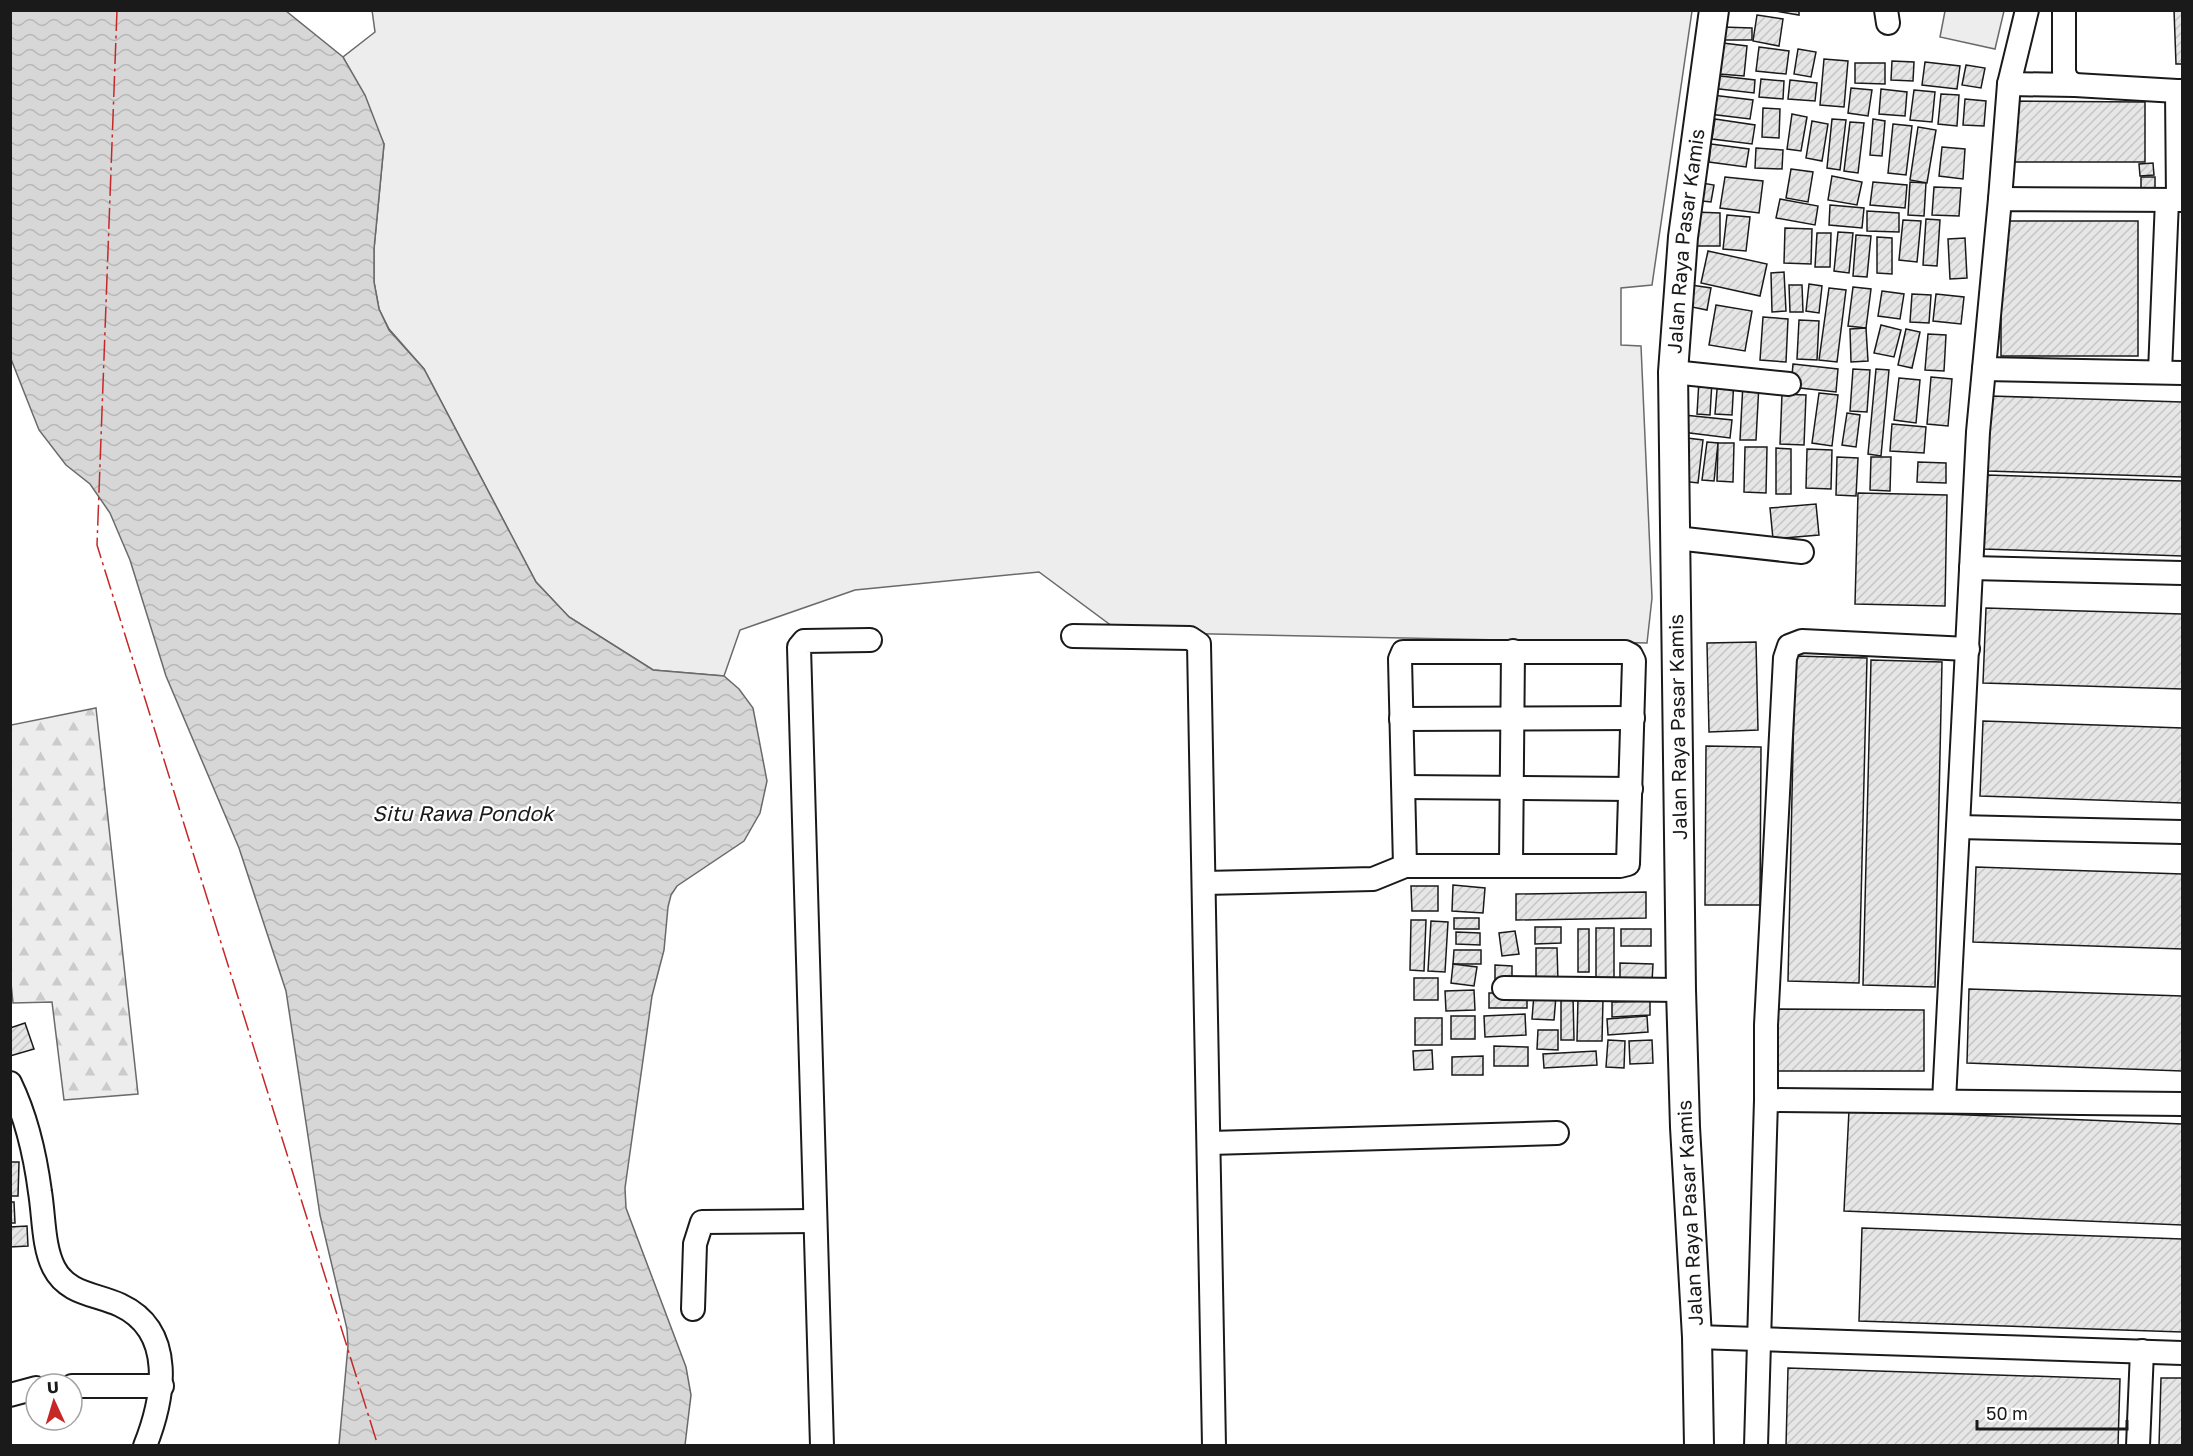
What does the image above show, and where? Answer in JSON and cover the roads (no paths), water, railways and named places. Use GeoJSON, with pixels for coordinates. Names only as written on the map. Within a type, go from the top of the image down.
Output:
{"type":"FeatureCollection","features":[{"type":"Feature","properties":{"kind":"main road","name":"Jalan Raya Pasar Kamis"},"geometry":{"type":"LineString","coordinates":[[1699,1446],[1697,1337],[1685,1127],[1681,990],[1673,372],[1683,237],[1714,10]]}},
{"type":"Feature","properties":{"kind":"street"},"geometry":{"type":"LineString","coordinates":[[1944,1101],[1971,568],[1984,369],[2009,84],[2027,10]]}},
{"type":"Feature","properties":{"kind":"street"},"geometry":{"type":"LineString","coordinates":[[2064,10],[2064,72],[2067,81],[2075,85]]}},
{"type":"Feature","properties":{"kind":"street"},"geometry":{"type":"LineString","coordinates":[[2009,84],[2180,91],[2176,200],[2160,372]]}},
{"type":"Feature","properties":{"kind":"street"},"geometry":{"type":"LineString","coordinates":[[2000,199],[2176,200]]}},
{"type":"Feature","properties":{"kind":"street"},"geometry":{"type":"LineString","coordinates":[[1984,369],[2182,373]]}},
{"type":"Feature","properties":{"kind":"street"},"geometry":{"type":"LineString","coordinates":[[1673,372],[1789,384]]}},
{"type":"Feature","properties":{"kind":"street"},"geometry":{"type":"LineString","coordinates":[[1676,538],[1802,552]]}},
{"type":"Feature","properties":{"kind":"street"},"geometry":{"type":"LineString","coordinates":[[1971,568],[2182,573]]}},
{"type":"Feature","properties":{"kind":"street"},"geometry":{"type":"LineString","coordinates":[[1073,636],[1190,639],[1199,644],[1214,1446]]}},
{"type":"Feature","properties":{"kind":"street"},"geometry":{"type":"LineString","coordinates":[[822,1446],[799,647],[804,641],[870,640]]}},
{"type":"Feature","properties":{"kind":"street"},"geometry":{"type":"LineString","coordinates":[[1756,1446],[1766,1025],[1785,658],[1789,646],[1802,641],[1968,649]]}},
{"type":"Feature","properties":{"kind":"street"},"geometry":{"type":"LineString","coordinates":[[1511,865],[1513,651]]}},
{"type":"Feature","properties":{"kind":"street"},"geometry":{"type":"LineString","coordinates":[[1204,884],[1373,879],[1404,866],[1620,866],[1628,864],[1634,661],[1631,655],[1625,652],[1403,652],[1400,659],[1404,866]]}},
{"type":"Feature","properties":{"kind":"street"},"geometry":{"type":"LineString","coordinates":[[1401,719],[1633,718]]}},
{"type":"Feature","properties":{"kind":"street"},"geometry":{"type":"LineString","coordinates":[[1404,787],[1631,789]]}},
{"type":"Feature","properties":{"kind":"street"},"geometry":{"type":"LineString","coordinates":[[1958,827],[2182,832]]}},
{"type":"Feature","properties":{"kind":"street"},"geometry":{"type":"LineString","coordinates":[[1504,988],[1681,990]]}},
{"type":"Feature","properties":{"kind":"street"},"geometry":{"type":"LineString","coordinates":[[10,1083],[29,1129],[46,1240],[53,1267],[64,1283],[119,1305],[142,1319],[159,1353],[162,1386],[154,1424],[145,1446]]}},
{"type":"Feature","properties":{"kind":"street"},"geometry":{"type":"LineString","coordinates":[[1766,1100],[2182,1104]]}},
{"type":"Feature","properties":{"kind":"street"},"geometry":{"type":"LineString","coordinates":[[1210,1143],[1557,1133]]}},
{"type":"Feature","properties":{"kind":"street"},"geometry":{"type":"LineString","coordinates":[[693,1309],[695,1244],[702,1222],[815,1221]]}},
{"type":"Feature","properties":{"kind":"street"},"geometry":{"type":"LineString","coordinates":[[1697,1337],[2182,1353]]}},
{"type":"Feature","properties":{"kind":"street"},"geometry":{"type":"LineString","coordinates":[[2138,1446],[2142,1351]]}},
{"type":"Feature","properties":{"kind":"street"},"geometry":{"type":"LineString","coordinates":[[84,1386],[162,1386]]}},
{"type":"Feature","properties":{"kind":"water","name":"Situ Rawa Pondok"},"geometry":{"type":"Polygon","coordinates":[[[11,10],[286,11],[343,57],[365,95],[384,144],[374,249],[374,282],[379,309],[389,330],[424,369],[536,582],[569,617],[653,670],[724,676],[739,689],[753,708],[767,781],[760,813],[744,841],[677,886],[671,895],[664,950],[652,996],[625,1188],[626,1208],[686,1367],[691,1395],[685,1445],[339,1445],[348,1346],[347,1329],[320,1215],[286,991],[239,848],[166,676],[130,560],[110,513],[90,484],[66,465],[39,430],[11,359],[11,10]]]}}]}
